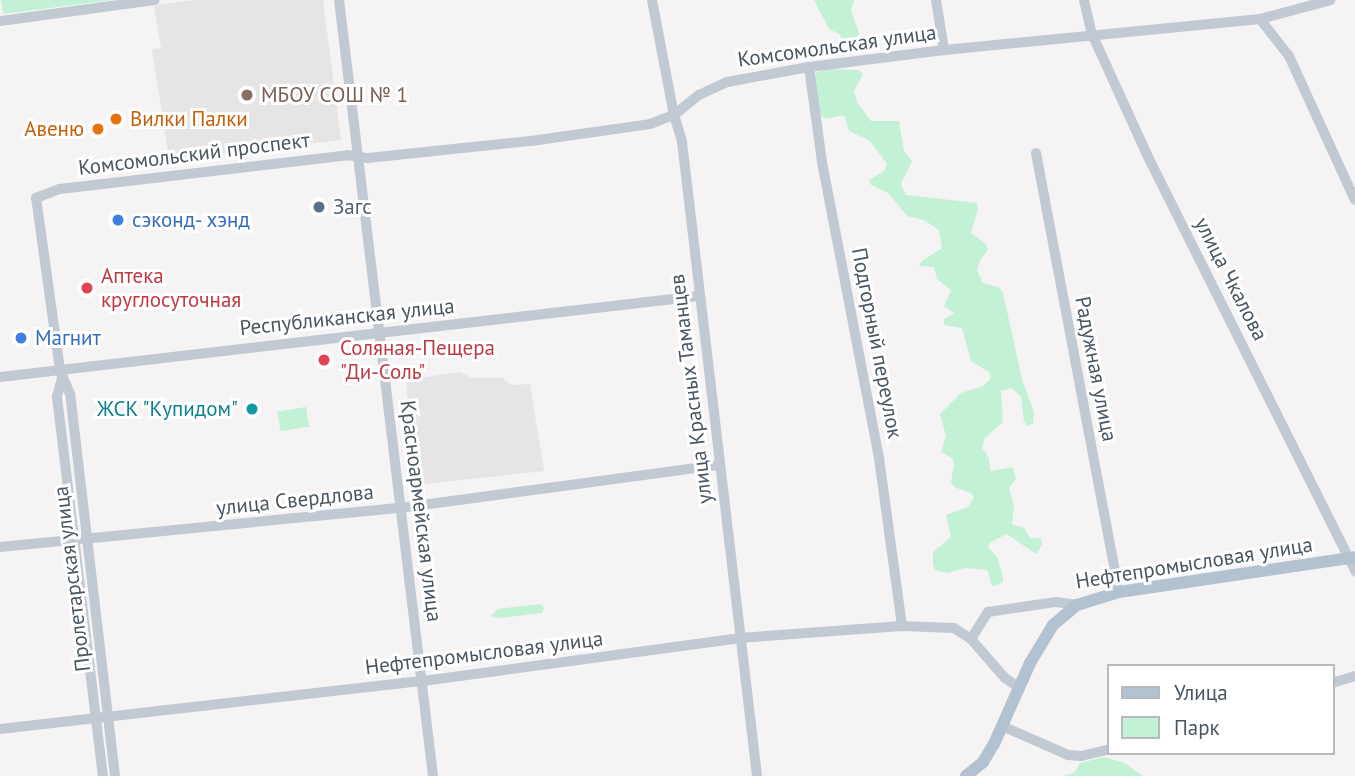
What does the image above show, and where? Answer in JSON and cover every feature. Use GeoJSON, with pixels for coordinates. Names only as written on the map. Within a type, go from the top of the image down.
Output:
{"type":"FeatureCollection","features":[{"type":"Feature","properties":{"kind":"main road","name":"Нефтепромысловая улица"},"geometry":{"type":"LineString","coordinates":[[1077,605],[1119,592],[1353,562]]}},
{"type":"Feature","properties":{"kind":"main road"},"geometry":{"type":"LineString","coordinates":[[967,775],[983,762],[1053,625],[1077,605]]}},
{"type":"Feature","properties":{"kind":"street"},"geometry":{"type":"LineString","coordinates":[[0,21],[155,0]]}},
{"type":"Feature","properties":{"kind":"street","name":"Красноармейская улица"},"geometry":{"type":"LineString","coordinates":[[339,0],[433,776]]}},
{"type":"Feature","properties":{"kind":"street","name":"улица Красных Таманцев"},"geometry":{"type":"LineString","coordinates":[[652,0],[674,115],[682,142],[757,776]]}},
{"type":"Feature","properties":{"kind":"street"},"geometry":{"type":"LineString","coordinates":[[936,0],[944,50]]}},
{"type":"Feature","properties":{"kind":"street","name":"улица Чкалова"},"geometry":{"type":"LineString","coordinates":[[1084,0],[1092,34],[1149,159],[1353,562]]}},
{"type":"Feature","properties":{"kind":"street","name":"Комсомольская улица"},"geometry":{"type":"LineString","coordinates":[[358,156],[368,158],[531,141],[650,124],[674,115],[699,95],[726,82],[809,67],[1092,34],[1260,19],[1331,0]]}},
{"type":"Feature","properties":{"kind":"street"},"geometry":{"type":"LineString","coordinates":[[1260,19],[1289,56],[1355,200]]}},
{"type":"Feature","properties":{"kind":"street","name":"Подгорный переулок"},"geometry":{"type":"LineString","coordinates":[[809,67],[822,162],[881,471],[902,626]]}},
{"type":"Feature","properties":{"kind":"street","name":"Радужная улица"},"geometry":{"type":"LineString","coordinates":[[1036,153],[1119,592]]}},
{"type":"Feature","properties":{"kind":"street","name":"Комсомольский проспект"},"geometry":{"type":"LineString","coordinates":[[36,198],[60,189],[358,156]]}},
{"type":"Feature","properties":{"kind":"street","name":"Пролетарская улица"},"geometry":{"type":"LineString","coordinates":[[36,198],[61,374],[70,394],[115,776]]}},
{"type":"Feature","properties":{"kind":"street","name":"Республиканская улица"},"geometry":{"type":"LineString","coordinates":[[0,377],[61,374],[699,296]]}},
{"type":"Feature","properties":{"kind":"street","name":"Пролетарская улица"},"geometry":{"type":"LineString","coordinates":[[61,374],[57,397],[103,776]]}},
{"type":"Feature","properties":{"kind":"street","name":"улица Свердлова"},"geometry":{"type":"LineString","coordinates":[[0,547],[75,538],[87,541],[400,508],[719,465]]}},
{"type":"Feature","properties":{"kind":"street","name":"Нефтепромысловая улица"},"geometry":{"type":"LineString","coordinates":[[971,639],[988,612],[1056,602],[1077,605]]}},
{"type":"Feature","properties":{"kind":"street","name":"Нефтепромысловая улица"},"geometry":{"type":"LineString","coordinates":[[0,729],[423,681],[739,638],[902,626],[954,628],[971,639],[1005,678],[1020,688]]}},
{"type":"Feature","properties":{"kind":"street"},"geometry":{"type":"LineString","coordinates":[[1334,682],[1355,676]]}},
{"type":"Feature","properties":{"kind":"street"},"geometry":{"type":"LineString","coordinates":[[1002,726],[1068,755],[1081,756],[1106,750]]}},
{"type":"Feature","properties":{"kind":"shaded area","name":"МБОУ СОШ № 1"},"geometry":{"type":"Polygon","coordinates":[[[194,0],[323,0],[341,140],[169,159],[152,49],[161,48],[154,5],[194,0]]]}},
{"type":"Feature","properties":{"kind":"shaded area"},"geometry":{"type":"Polygon","coordinates":[[[460,372],[472,378],[502,378],[511,385],[530,384],[544,471],[416,485],[406,380],[460,372]]]}},
{"type":"Feature","properties":{"kind":"green space"},"geometry":{"type":"Polygon","coordinates":[[[1,0],[113,0],[3,14],[1,0]]]}},
{"type":"Feature","properties":{"kind":"green space"},"geometry":{"type":"Polygon","coordinates":[[[814,0],[854,0],[851,11],[859,32],[858,45],[846,44],[839,34],[829,29],[814,0]]]}},
{"type":"Feature","properties":{"kind":"green space"},"geometry":{"type":"Polygon","coordinates":[[[828,69],[859,70],[863,74],[854,91],[857,102],[871,121],[899,121],[904,151],[912,161],[901,184],[906,195],[977,203],[978,209],[971,233],[986,244],[988,250],[980,260],[977,271],[983,283],[1000,288],[1003,293],[1022,379],[1034,412],[1033,424],[1027,426],[1021,397],[1012,388],[1001,391],[1003,422],[985,438],[982,448],[989,458],[990,471],[1013,467],[1016,479],[1009,488],[1014,506],[1012,524],[1024,528],[1030,538],[1041,538],[1042,545],[1036,554],[1007,534],[991,542],[988,547],[997,557],[1003,576],[1003,582],[997,585],[992,586],[987,570],[965,568],[947,573],[935,570],[933,564],[933,552],[951,537],[946,515],[968,507],[974,498],[971,493],[954,487],[951,482],[954,464],[952,458],[941,452],[946,436],[940,414],[961,393],[983,386],[991,378],[989,372],[971,361],[962,328],[944,325],[944,319],[954,313],[944,306],[951,290],[937,279],[934,267],[919,266],[942,248],[939,230],[924,220],[907,216],[888,193],[871,185],[869,180],[884,171],[887,164],[870,141],[849,131],[844,115],[826,119],[821,116],[814,77],[817,72],[828,69]]]}},
{"type":"Feature","properties":{"kind":"green space"},"geometry":{"type":"Polygon","coordinates":[[[306,407],[309,427],[280,431],[277,412],[306,407]]]}},
{"type":"Feature","properties":{"kind":"green space"},"geometry":{"type":"Polygon","coordinates":[[[541,604],[544,608],[542,613],[499,618],[491,616],[498,609],[541,604]]]}},
{"type":"Feature","properties":{"kind":"green space"},"geometry":{"type":"Polygon","coordinates":[[[1104,757],[1125,763],[1143,776],[1063,776],[1075,772],[1080,763],[1104,757]]]}},
{"type":"Feature","properties":{"kind":"place","name":"МБОУ СОШ № 1"},"geometry":{"type":"Point","coordinates":[247,95]}},
{"type":"Feature","properties":{"kind":"place","name":"Вилки Палки"},"geometry":{"type":"Point","coordinates":[116,119]}},
{"type":"Feature","properties":{"kind":"place","name":"Авеню"},"geometry":{"type":"Point","coordinates":[98,129]}},
{"type":"Feature","properties":{"kind":"place","name":"Загс"},"geometry":{"type":"Point","coordinates":[319,207]}},
{"type":"Feature","properties":{"kind":"place","name":"сэконд- хэнд"},"geometry":{"type":"Point","coordinates":[118,220]}},
{"type":"Feature","properties":{"kind":"place","name":"Аптека круглосуточная"},"geometry":{"type":"Point","coordinates":[87,288]}},
{"type":"Feature","properties":{"kind":"place","name":"Магнит"},"geometry":{"type":"Point","coordinates":[21,338]}},
{"type":"Feature","properties":{"kind":"place","name":"Соляная-Пещера \"Ди-Соль\""},"geometry":{"type":"Point","coordinates":[324,360]}},
{"type":"Feature","properties":{"kind":"place","name":"ЖСК \"Купидом\""},"geometry":{"type":"Point","coordinates":[252,409]}}]}
